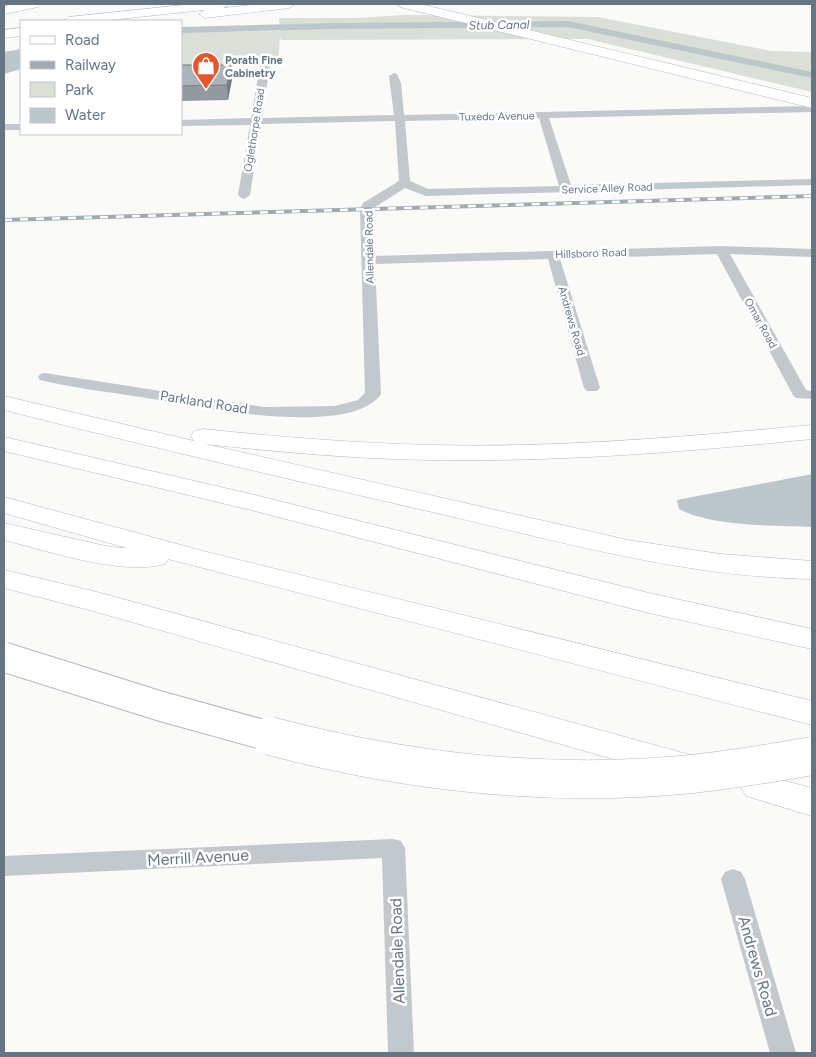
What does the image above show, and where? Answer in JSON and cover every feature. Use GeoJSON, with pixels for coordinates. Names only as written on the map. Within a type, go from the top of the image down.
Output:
{"type":"FeatureCollection","features":[{"type":"Feature","properties":{"kind":"highway"},"geometry":{"type":"LineString","coordinates":[[405,4],[812,103]]}},
{"type":"Feature","properties":{"kind":"highway"},"geometry":{"type":"LineString","coordinates":[[434,4],[812,95]]}},
{"type":"Feature","properties":{"kind":"highway"},"geometry":{"type":"LineString","coordinates":[[672,69],[812,109]]}},
{"type":"Feature","properties":{"kind":"highway"},"geometry":{"type":"LineString","coordinates":[[8,404],[114,423],[218,438],[336,449],[410,452],[499,453],[585,451],[700,444],[812,432]]}},
{"type":"Feature","properties":{"kind":"highway"},"geometry":{"type":"LineString","coordinates":[[8,404],[108,429],[628,549],[703,562],[769,569],[812,570]]}},
{"type":"Feature","properties":{"kind":"highway"},"geometry":{"type":"LineString","coordinates":[[4,444],[255,503],[649,603],[812,639]]}},
{"type":"Feature","properties":{"kind":"highway"},"geometry":{"type":"LineString","coordinates":[[4,505],[203,560],[812,713]]}},
{"type":"Feature","properties":{"kind":"highway"},"geometry":{"type":"LineString","coordinates":[[4,532],[110,556],[203,560]]}},
{"type":"Feature","properties":{"kind":"highway"},"geometry":{"type":"LineString","coordinates":[[4,579],[97,602],[687,767]]}},
{"type":"Feature","properties":{"kind":"highway"},"geometry":{"type":"LineString","coordinates":[[4,657],[229,725],[319,749],[426,767],[534,777],[639,777],[748,768],[812,756]]}},
{"type":"Feature","properties":{"kind":"highway"},"geometry":{"type":"LineString","coordinates":[[758,787],[812,802]]}},
{"type":"Feature","properties":{"kind":"main road"},"geometry":{"type":"LineString","coordinates":[[4,10],[34,4]]}},
{"type":"Feature","properties":{"kind":"main road"},"geometry":{"type":"LineString","coordinates":[[78,20],[223,4]]}},
{"type":"Feature","properties":{"kind":"main road"},"geometry":{"type":"LineString","coordinates":[[152,20],[289,4]]}},
{"type":"Feature","properties":{"kind":"main road"},"geometry":{"type":"LineString","coordinates":[[4,26],[20,25]]}},
{"type":"Feature","properties":{"kind":"main road"},"geometry":{"type":"LineString","coordinates":[[4,34],[20,32]]}},
{"type":"Feature","properties":{"kind":"street","name":"Oglethorpe Road"},"geometry":{"type":"LineString","coordinates":[[244,195],[265,65]]}},
{"type":"Feature","properties":{"kind":"street"},"geometry":{"type":"LineString","coordinates":[[394,76],[400,118],[404,183]]}},
{"type":"Feature","properties":{"kind":"street","name":"Tuxedo Avenue"},"geometry":{"type":"LineString","coordinates":[[182,123],[812,109]]}},
{"type":"Feature","properties":{"kind":"street"},"geometry":{"type":"LineString","coordinates":[[543,115],[566,189]]}},
{"type":"Feature","properties":{"kind":"street"},"geometry":{"type":"LineString","coordinates":[[4,127],[20,126]]}},
{"type":"Feature","properties":{"kind":"street","name":"Service Alley Road"},"geometry":{"type":"LineString","coordinates":[[404,183],[426,193],[812,182]]}},
{"type":"Feature","properties":{"kind":"street","name":"Allendale Road"},"geometry":{"type":"LineString","coordinates":[[362,403],[374,394],[367,206],[404,183]]}},
{"type":"Feature","properties":{"kind":"street","name":"Hillsboro Road"},"geometry":{"type":"LineString","coordinates":[[369,260],[721,250],[812,253]]}},
{"type":"Feature","properties":{"kind":"street","name":"Omar Road"},"geometry":{"type":"LineString","coordinates":[[721,250],[807,395]]}},
{"type":"Feature","properties":{"kind":"street","name":"Andrews Road"},"geometry":{"type":"LineString","coordinates":[[553,254],[592,388]]}},
{"type":"Feature","properties":{"kind":"street","name":"Parkland Road"},"geometry":{"type":"LineString","coordinates":[[45,377],[264,412],[336,411],[362,403]]}},
{"type":"Feature","properties":{"kind":"street","name":"Allendale Road"},"geometry":{"type":"LineString","coordinates":[[393,848],[400,1053]]}},
{"type":"Feature","properties":{"kind":"street","name":"Merrill Avenue"},"geometry":{"type":"LineString","coordinates":[[4,866],[393,848]]}},
{"type":"Feature","properties":{"kind":"street","name":"Andrews Road"},"geometry":{"type":"LineString","coordinates":[[733,879],[783,1053]]}},
{"type":"Feature","properties":{"kind":"green space"},"geometry":{"type":"Polygon","coordinates":[[[404,15],[598,17],[771,51],[812,52],[812,92],[588,39],[281,40],[280,37],[278,65],[182,65],[182,32],[280,31],[279,18],[358,18],[404,15]]]}},
{"type":"Feature","properties":{"kind":"water"},"geometry":{"type":"Polygon","coordinates":[[[20,49],[20,69],[4,74],[4,52],[20,49]]]}},
{"type":"Feature","properties":{"kind":"water"},"geometry":{"type":"Polygon","coordinates":[[[812,474],[812,527],[726,522],[693,515],[679,509],[677,500],[812,474]]]}},
{"type":"Feature","properties":{"kind":"building"},"geometry":{"type":"Polygon","coordinates":[[[182,65],[231,65],[227,85],[182,86],[182,65]]]}},
{"type":"Feature","properties":{"kind":"waterway","name":"Stub Canal"},"geometry":{"type":"LineString","coordinates":[[182,30],[336,26],[568,24],[812,75]]}},
{"type":"Feature","properties":{"kind":"railway"},"geometry":{"type":"LineString","coordinates":[[4,220],[812,196]]}},
{"type":"Feature","properties":{"kind":"place","name":"Porath Fine Cabinetry"},"geometry":{"type":"Point","coordinates":[206,90]}}]}
